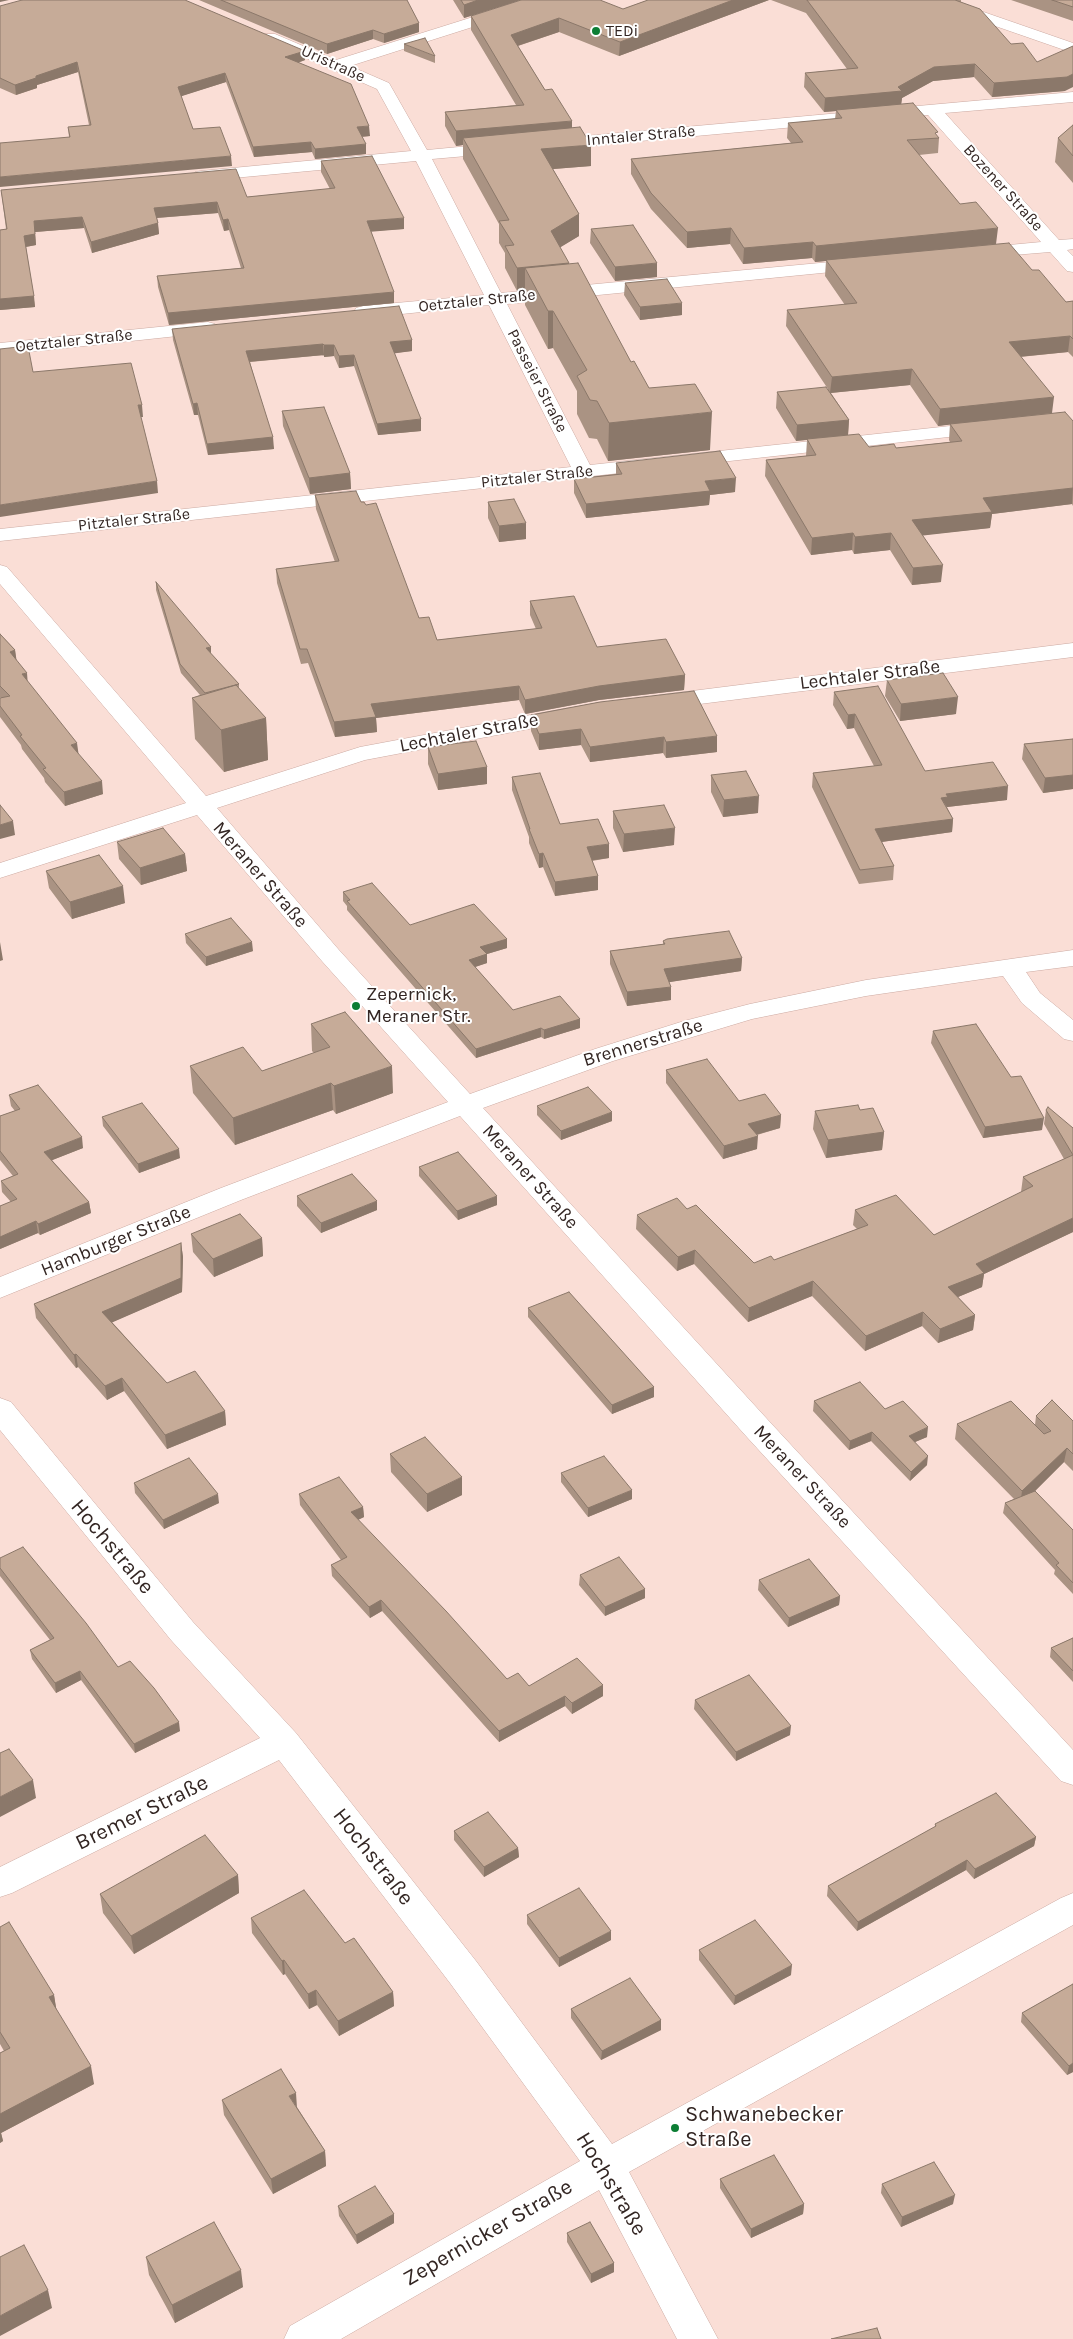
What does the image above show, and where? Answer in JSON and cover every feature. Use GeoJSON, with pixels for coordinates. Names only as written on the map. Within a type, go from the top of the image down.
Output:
{"type":"FeatureCollection","features":[{"type":"Feature","properties":{"kind":"street"},"geometry":{"type":"LineString","coordinates":[[338,65],[543,0]]}},
{"type":"Feature","properties":{"kind":"street"},"geometry":{"type":"LineString","coordinates":[[934,0],[1073,48]]}},
{"type":"Feature","properties":{"kind":"street","name":"Uristraße"},"geometry":{"type":"LineString","coordinates":[[254,30],[383,86],[422,156]]}},
{"type":"Feature","properties":{"kind":"street","name":"Inntaler Straße"},"geometry":{"type":"LineString","coordinates":[[537,145],[1073,97]]}},
{"type":"Feature","properties":{"kind":"street","name":"Bozener Straße"},"geometry":{"type":"LineString","coordinates":[[932,109],[1073,267]]}},
{"type":"Feature","properties":{"kind":"street"},"geometry":{"type":"LineString","coordinates":[[182,178],[518,147]]}},
{"type":"Feature","properties":{"kind":"street","name":"Passeier Straße"},"geometry":{"type":"LineString","coordinates":[[422,156],[584,472]]}},
{"type":"Feature","properties":{"kind":"street"},"geometry":{"type":"LineString","coordinates":[[959,255],[1073,244]]}},
{"type":"Feature","properties":{"kind":"street","name":"Oetztaler Straße"},"geometry":{"type":"LineString","coordinates":[[346,314],[881,262]]}},
{"type":"Feature","properties":{"kind":"street","name":"Oetztaler Straße"},"geometry":{"type":"LineString","coordinates":[[0,349],[230,326]]}},
{"type":"Feature","properties":{"kind":"street","name":"Pitztaler Straße"},"geometry":{"type":"LineString","coordinates":[[0,535],[1007,426]]}},
{"type":"Feature","properties":{"kind":"street","name":"Meraner Straße"},"geometry":{"type":"LineString","coordinates":[[0,571],[200,806],[464,1105],[1073,1772]]}},
{"type":"Feature","properties":{"kind":"street","name":"Lechtaler Straße"},"geometry":{"type":"LineString","coordinates":[[643,704],[1073,650]]}},
{"type":"Feature","properties":{"kind":"street","name":"Lechtaler Straße"},"geometry":{"type":"LineString","coordinates":[[0,871],[360,754],[589,711]]}},
{"type":"Feature","properties":{"kind":"street","name":"Brennerstraße"},"geometry":{"type":"LineString","coordinates":[[231,1194],[604,1054],[750,1012],[866,988],[1073,958]]}},
{"type":"Feature","properties":{"kind":"street"},"geometry":{"type":"LineString","coordinates":[[1010,967],[1031,998],[1073,1033]]}},
{"type":"Feature","properties":{"kind":"street","name":"Hamburger Straße"},"geometry":{"type":"LineString","coordinates":[[0,1288],[231,1194]]}},
{"type":"Feature","properties":{"kind":"street","name":"Hochstraße"},"geometry":{"type":"LineString","coordinates":[[0,1409],[182,1631],[284,1742],[463,1972],[606,2166],[698,2339]]}},
{"type":"Feature","properties":{"kind":"street","name":"Bremer Straße"},"geometry":{"type":"LineString","coordinates":[[0,1883],[284,1742]]}},
{"type":"Feature","properties":{"kind":"street","name":"Zepernicker Straße"},"geometry":{"type":"LineString","coordinates":[[304,2339],[606,2166],[1073,1908]]}},
{"type":"Feature","properties":{"kind":"building"},"geometry":{"type":"Polygon","coordinates":[[[22,0],[185,0],[305,51],[285,57],[351,84],[369,126],[357,127],[366,144],[315,149],[311,142],[253,147],[225,73],[178,87],[193,129],[220,127],[231,156],[0,177],[0,143],[70,137],[68,127],[91,125],[77,62],[15,85],[0,78],[0,6],[22,0]]]}},
{"type":"Feature","properties":{"kind":"building"},"geometry":{"type":"Polygon","coordinates":[[[221,0],[407,0],[419,23],[384,34],[373,30],[327,44],[221,0]]]}},
{"type":"Feature","properties":{"kind":"building"},"geometry":{"type":"Polygon","coordinates":[[[461,0],[478,0],[464,5],[461,0]]]}},
{"type":"Feature","properties":{"kind":"building"},"geometry":{"type":"Polygon","coordinates":[[[521,0],[600,0],[623,9],[648,0],[733,0],[620,42],[559,18],[511,35],[545,90],[552,89],[572,121],[456,131],[445,112],[524,105],[471,16],[521,0]]]}},
{"type":"Feature","properties":{"kind":"building"},"geometry":{"type":"Polygon","coordinates":[[[807,0],[955,0],[980,9],[1011,44],[1023,43],[1037,62],[1073,46],[1073,74],[1067,77],[994,83],[975,64],[934,67],[898,87],[902,91],[825,98],[805,73],[858,68],[807,0]]]}},
{"type":"Feature","properties":{"kind":"building"},"geometry":{"type":"Polygon","coordinates":[[[1052,0],[1073,0],[1073,7],[1052,0]]]}},
{"type":"Feature","properties":{"kind":"building"},"geometry":{"type":"Polygon","coordinates":[[[425,38],[435,56],[404,44],[425,38]]]}},
{"type":"Feature","properties":{"kind":"building"},"geometry":{"type":"Polygon","coordinates":[[[913,103],[938,132],[935,133],[939,138],[907,140],[960,204],[976,202],[998,228],[816,246],[813,242],[744,248],[731,228],[687,232],[651,193],[631,159],[803,142],[788,123],[842,118],[836,110],[913,103]]]}},
{"type":"Feature","properties":{"kind":"building"},"geometry":{"type":"Polygon","coordinates":[[[1073,125],[1073,156],[1058,138],[1073,125]]]}},
{"type":"Feature","properties":{"kind":"building"},"geometry":{"type":"Polygon","coordinates":[[[580,127],[591,145],[541,149],[579,214],[551,231],[569,263],[517,268],[505,246],[514,245],[499,221],[509,220],[463,138],[580,127]]]}},
{"type":"Feature","properties":{"kind":"building"},"geometry":{"type":"Polygon","coordinates":[[[372,156],[404,218],[367,221],[394,292],[168,313],[157,276],[244,268],[228,219],[223,220],[217,202],[154,208],[158,223],[91,242],[82,217],[34,221],[35,234],[24,236],[34,296],[0,299],[0,230],[7,229],[1,190],[236,169],[247,197],[335,188],[321,161],[372,156]]]}},
{"type":"Feature","properties":{"kind":"building"},"geometry":{"type":"Polygon","coordinates":[[[633,225],[657,263],[615,267],[591,229],[633,225]]]}},
{"type":"Feature","properties":{"kind":"building"},"geometry":{"type":"Polygon","coordinates":[[[1009,243],[1032,270],[1039,270],[1066,302],[1073,301],[1073,339],[1070,336],[1009,342],[1054,397],[940,409],[912,369],[832,377],[787,310],[857,303],[826,260],[1009,243]]]}},
{"type":"Feature","properties":{"kind":"building"},"geometry":{"type":"Polygon","coordinates":[[[578,263],[631,362],[634,361],[649,388],[695,384],[712,412],[609,423],[597,401],[590,400],[577,376],[587,370],[553,311],[548,311],[525,268],[578,263]]]}},
{"type":"Feature","properties":{"kind":"building"},"geometry":{"type":"Polygon","coordinates":[[[667,279],[682,303],[640,307],[625,283],[667,279]]]}},
{"type":"Feature","properties":{"kind":"building"},"geometry":{"type":"Polygon","coordinates":[[[399,306],[412,340],[390,342],[421,419],[377,424],[354,355],[339,356],[334,345],[323,344],[246,351],[273,437],[207,444],[197,403],[193,404],[172,329],[399,306]]]}},
{"type":"Feature","properties":{"kind":"building"},"geometry":{"type":"Polygon","coordinates":[[[28,346],[33,372],[131,363],[142,405],[138,405],[157,481],[0,505],[0,349],[28,346]]]}},
{"type":"Feature","properties":{"kind":"building"},"geometry":{"type":"Polygon","coordinates":[[[826,387],[849,420],[797,425],[777,392],[826,387]]]}},
{"type":"Feature","properties":{"kind":"building"},"geometry":{"type":"Polygon","coordinates":[[[324,407],[350,473],[309,478],[282,411],[324,407]]]}},
{"type":"Feature","properties":{"kind":"building"},"geometry":{"type":"Polygon","coordinates":[[[1065,412],[1073,421],[1073,488],[983,498],[992,512],[912,520],[943,565],[913,568],[891,533],[855,537],[853,533],[812,538],[766,460],[816,455],[807,439],[859,434],[869,447],[894,444],[896,448],[962,441],[950,424],[1065,412]]]}},
{"type":"Feature","properties":{"kind":"building"},"geometry":{"type":"Polygon","coordinates":[[[720,451],[736,478],[705,481],[710,491],[586,504],[574,479],[622,474],[616,463],[720,451]]]}},
{"type":"Feature","properties":{"kind":"building"},"geometry":{"type":"Polygon","coordinates":[[[356,491],[361,502],[364,502],[366,505],[376,503],[419,618],[429,617],[437,640],[542,628],[530,601],[574,596],[597,647],[666,639],[685,675],[599,686],[525,700],[519,686],[371,704],[376,717],[334,722],[307,649],[300,649],[276,569],[339,561],[315,495],[356,491]]]}},
{"type":"Feature","properties":{"kind":"building"},"geometry":{"type":"Polygon","coordinates":[[[514,499],[526,523],[499,526],[488,502],[514,499]]]}},
{"type":"Feature","properties":{"kind":"building"},"geometry":{"type":"Polygon","coordinates":[[[156,582],[211,647],[206,648],[239,684],[205,693],[180,664],[156,582]]]}},
{"type":"Feature","properties":{"kind":"building"},"geometry":{"type":"Polygon","coordinates":[[[0,634],[15,650],[10,652],[27,673],[22,674],[77,743],[71,745],[102,781],[64,792],[43,769],[46,768],[20,736],[22,735],[0,706],[0,698],[10,696],[0,686],[0,634]]]}},
{"type":"Feature","properties":{"kind":"building"},"geometry":{"type":"Polygon","coordinates":[[[943,673],[958,697],[901,704],[887,680],[943,673]]]}},
{"type":"Feature","properties":{"kind":"building"},"geometry":{"type":"Polygon","coordinates":[[[236,685],[266,718],[221,730],[192,698],[236,685]]]}},
{"type":"Feature","properties":{"kind":"building"},"geometry":{"type":"Polygon","coordinates":[[[878,686],[925,771],[993,762],[1008,786],[946,794],[948,797],[941,798],[953,819],[875,829],[894,866],[860,870],[813,773],[882,765],[855,714],[848,715],[834,692],[878,686]]]}},
{"type":"Feature","properties":{"kind":"building"},"geometry":{"type":"Polygon","coordinates":[[[694,691],[717,736],[666,742],[664,737],[590,747],[581,729],[539,734],[531,715],[600,702],[694,691]]]}},
{"type":"Feature","properties":{"kind":"building"},"geometry":{"type":"Polygon","coordinates":[[[1073,739],[1073,775],[1045,778],[1024,744],[1073,739]]]}},
{"type":"Feature","properties":{"kind":"building"},"geometry":{"type":"Polygon","coordinates":[[[476,741],[487,767],[438,774],[428,747],[476,741]]]}},
{"type":"Feature","properties":{"kind":"building"},"geometry":{"type":"Polygon","coordinates":[[[746,771],[759,796],[724,800],[711,775],[746,771]]]}},
{"type":"Feature","properties":{"kind":"building"},"geometry":{"type":"Polygon","coordinates":[[[540,773],[560,824],[598,819],[609,844],[587,847],[598,876],[555,882],[543,853],[539,854],[512,777],[540,773]]]}},
{"type":"Feature","properties":{"kind":"building"},"geometry":{"type":"Polygon","coordinates":[[[0,805],[13,821],[0,825],[0,805]]]}},
{"type":"Feature","properties":{"kind":"building"},"geometry":{"type":"Polygon","coordinates":[[[664,805],[675,828],[624,834],[613,811],[664,805]]]}},
{"type":"Feature","properties":{"kind":"building"},"geometry":{"type":"Polygon","coordinates":[[[163,828],[185,854],[140,868],[117,842],[163,828]]]}},
{"type":"Feature","properties":{"kind":"building"},"geometry":{"type":"Polygon","coordinates":[[[99,855],[123,886],[70,902],[46,871],[99,855]]]}},
{"type":"Feature","properties":{"kind":"building"},"geometry":{"type":"Polygon","coordinates":[[[372,883],[410,925],[474,904],[507,939],[480,947],[487,954],[469,960],[513,1010],[560,996],[580,1019],[544,1030],[541,1028],[476,1049],[347,901],[350,900],[343,892],[372,883]]]}},
{"type":"Feature","properties":{"kind":"building"},"geometry":{"type":"Polygon","coordinates":[[[231,918],[252,942],[206,957],[185,934],[231,918]]]}},
{"type":"Feature","properties":{"kind":"building"},"geometry":{"type":"Polygon","coordinates":[[[729,931],[742,958],[664,969],[671,987],[627,992],[610,951],[665,944],[663,941],[667,939],[729,931]]]}},
{"type":"Feature","properties":{"kind":"building"},"geometry":{"type":"Polygon","coordinates":[[[345,1012],[392,1066],[334,1086],[331,1083],[233,1118],[190,1066],[243,1047],[262,1071],[330,1047],[311,1024],[345,1012]]]}},
{"type":"Feature","properties":{"kind":"building"},"geometry":{"type":"Polygon","coordinates":[[[976,1024],[1011,1077],[1021,1076],[1044,1118],[985,1127],[933,1031],[976,1024]]]}},
{"type":"Feature","properties":{"kind":"building"},"geometry":{"type":"Polygon","coordinates":[[[707,1059],[739,1101],[765,1094],[781,1115],[748,1124],[758,1136],[724,1146],[666,1070],[707,1059]]]}},
{"type":"Feature","properties":{"kind":"building"},"geometry":{"type":"Polygon","coordinates":[[[38,1085],[82,1137],[44,1152],[89,1202],[38,1224],[36,1221],[0,1237],[0,1206],[17,1199],[1,1181],[18,1174],[0,1151],[0,1116],[20,1109],[9,1095],[38,1085]]]}},
{"type":"Feature","properties":{"kind":"building"},"geometry":{"type":"Polygon","coordinates":[[[588,1087],[612,1112],[561,1131],[537,1106],[588,1087]]]}},
{"type":"Feature","properties":{"kind":"building"},"geometry":{"type":"Polygon","coordinates":[[[142,1103],[179,1149],[138,1164],[102,1117],[142,1103]]]}},
{"type":"Feature","properties":{"kind":"building"},"geometry":{"type":"Polygon","coordinates":[[[858,1105],[860,1110],[873,1108],[884,1132],[828,1140],[815,1111],[858,1105]]]}},
{"type":"Feature","properties":{"kind":"building"},"geometry":{"type":"Polygon","coordinates":[[[1048,1107],[1073,1128],[1073,1155],[1046,1110],[1048,1107]]]}},
{"type":"Feature","properties":{"kind":"building"},"geometry":{"type":"Polygon","coordinates":[[[458,1152],[497,1196],[457,1211],[419,1167],[458,1152]]]}},
{"type":"Feature","properties":{"kind":"building"},"geometry":{"type":"Polygon","coordinates":[[[1073,1155],[1073,1218],[976,1264],[984,1273],[948,1287],[975,1315],[940,1329],[923,1312],[866,1336],[813,1281],[749,1308],[695,1250],[678,1257],[637,1215],[677,1198],[687,1209],[696,1205],[754,1263],[771,1256],[774,1260],[868,1225],[855,1210],[896,1195],[934,1235],[1033,1186],[1023,1177],[1073,1155]]]}},
{"type":"Feature","properties":{"kind":"building"},"geometry":{"type":"Polygon","coordinates":[[[352,1174],[377,1201],[321,1223],[297,1196],[352,1174]]]}},
{"type":"Feature","properties":{"kind":"building"},"geometry":{"type":"Polygon","coordinates":[[[240,1214],[262,1238],[213,1259],[191,1234],[240,1214]]]}},
{"type":"Feature","properties":{"kind":"building"},"geometry":{"type":"Polygon","coordinates":[[[181,1243],[181,1278],[102,1312],[167,1383],[195,1371],[225,1411],[165,1435],[122,1378],[105,1386],[76,1354],[74,1355],[34,1304],[181,1243]]]}},
{"type":"Feature","properties":{"kind":"building"},"geometry":{"type":"Polygon","coordinates":[[[569,1292],[654,1387],[612,1405],[528,1308],[569,1292]]]}},
{"type":"Feature","properties":{"kind":"building"},"geometry":{"type":"Polygon","coordinates":[[[860,1382],[885,1409],[903,1401],[928,1427],[909,1436],[928,1456],[911,1472],[872,1432],[850,1441],[814,1401],[860,1382]]]}},
{"type":"Feature","properties":{"kind":"building"},"geometry":{"type":"Polygon","coordinates":[[[1052,1400],[1073,1421],[1073,1454],[1067,1448],[1022,1491],[957,1424],[1011,1401],[1044,1434],[1051,1431],[1036,1416],[1052,1400]]]}},
{"type":"Feature","properties":{"kind":"building"},"geometry":{"type":"Polygon","coordinates":[[[425,1437],[462,1477],[427,1494],[390,1454],[425,1437]]]}},
{"type":"Feature","properties":{"kind":"building"},"geometry":{"type":"Polygon","coordinates":[[[604,1456],[632,1490],[588,1508],[561,1473],[604,1456]]]}},
{"type":"Feature","properties":{"kind":"building"},"geometry":{"type":"Polygon","coordinates":[[[189,1458],[218,1494],[163,1520],[134,1483],[189,1458]]]}},
{"type":"Feature","properties":{"kind":"building"},"geometry":{"type":"Polygon","coordinates":[[[339,1477],[363,1507],[351,1512],[446,1611],[507,1679],[518,1673],[529,1686],[577,1658],[603,1685],[572,1703],[565,1696],[499,1731],[381,1600],[369,1607],[331,1565],[347,1557],[299,1494],[339,1477]]]}},
{"type":"Feature","properties":{"kind":"building"},"geometry":{"type":"Polygon","coordinates":[[[1035,1491],[1073,1530],[1073,1583],[1056,1565],[1059,1563],[1005,1503],[1035,1491]]]}},
{"type":"Feature","properties":{"kind":"building"},"geometry":{"type":"Polygon","coordinates":[[[23,1547],[86,1623],[118,1667],[130,1661],[154,1688],[179,1722],[134,1744],[80,1671],[55,1683],[30,1650],[54,1638],[0,1568],[0,1558],[23,1547]]]}},
{"type":"Feature","properties":{"kind":"building"},"geometry":{"type":"Polygon","coordinates":[[[619,1557],[645,1589],[605,1607],[580,1575],[619,1557]]]}},
{"type":"Feature","properties":{"kind":"building"},"geometry":{"type":"Polygon","coordinates":[[[809,1559],[840,1596],[789,1618],[759,1580],[809,1559]]]}},
{"type":"Feature","properties":{"kind":"building"},"geometry":{"type":"Polygon","coordinates":[[[1073,1638],[1073,1671],[1051,1648],[1073,1638]]]}},
{"type":"Feature","properties":{"kind":"building"},"geometry":{"type":"Polygon","coordinates":[[[749,1675],[791,1726],[736,1752],[695,1700],[749,1675]]]}},
{"type":"Feature","properties":{"kind":"building"},"geometry":{"type":"Polygon","coordinates":[[[9,1749],[33,1780],[0,1797],[0,1753],[9,1749]]]}},
{"type":"Feature","properties":{"kind":"building"},"geometry":{"type":"Polygon","coordinates":[[[996,1793],[1036,1837],[975,1869],[967,1860],[858,1922],[828,1886],[936,1826],[935,1824],[996,1793]]]}},
{"type":"Feature","properties":{"kind":"building"},"geometry":{"type":"Polygon","coordinates":[[[488,1812],[518,1848],[484,1867],[454,1831],[488,1812]]]}},
{"type":"Feature","properties":{"kind":"building"},"geometry":{"type":"Polygon","coordinates":[[[205,1835],[238,1875],[131,1936],[100,1894],[205,1835]]]}},
{"type":"Feature","properties":{"kind":"building"},"geometry":{"type":"Polygon","coordinates":[[[579,1888],[611,1931],[559,1958],[527,1915],[579,1888]]]}},
{"type":"Feature","properties":{"kind":"building"},"geometry":{"type":"Polygon","coordinates":[[[304,1890],[345,1943],[354,1938],[393,1992],[338,2021],[316,1990],[308,1994],[251,1918],[304,1890]]]}},
{"type":"Feature","properties":{"kind":"building"},"geometry":{"type":"Polygon","coordinates":[[[755,1920],[792,1965],[735,1996],[699,1950],[755,1920]]]}},
{"type":"Feature","properties":{"kind":"building"},"geometry":{"type":"Polygon","coordinates":[[[9,1922],[54,1995],[49,1997],[91,2066],[0,2114],[0,2053],[10,2048],[0,2032],[0,1927],[9,1922]]]}},
{"type":"Feature","properties":{"kind":"building"},"geometry":{"type":"Polygon","coordinates":[[[630,1978],[661,2020],[602,2051],[571,2009],[630,1978]]]}},
{"type":"Feature","properties":{"kind":"building"},"geometry":{"type":"Polygon","coordinates":[[[1073,1984],[1073,2063],[1069,2066],[1022,2013],[1073,1984]]]}},
{"type":"Feature","properties":{"kind":"building"},"geometry":{"type":"Polygon","coordinates":[[[281,2069],[296,2093],[289,2096],[325,2151],[271,2179],[222,2100],[281,2069]]]}},
{"type":"Feature","properties":{"kind":"building"},"geometry":{"type":"Polygon","coordinates":[[[774,2155],[804,2204],[751,2229],[720,2179],[774,2155]]]}},
{"type":"Feature","properties":{"kind":"building"},"geometry":{"type":"Polygon","coordinates":[[[934,2162],[955,2195],[902,2217],[882,2184],[934,2162]]]}},
{"type":"Feature","properties":{"kind":"building"},"geometry":{"type":"Polygon","coordinates":[[[375,2186],[394,2214],[356,2235],[338,2206],[375,2186]]]}},
{"type":"Feature","properties":{"kind":"building"},"geometry":{"type":"Polygon","coordinates":[[[214,2222],[241,2270],[172,2305],[146,2257],[214,2222]]]}},
{"type":"Feature","properties":{"kind":"building"},"geometry":{"type":"Polygon","coordinates":[[[590,2222],[614,2263],[591,2274],[567,2233],[590,2222]]]}},
{"type":"Feature","properties":{"kind":"building"},"geometry":{"type":"Polygon","coordinates":[[[24,2245],[48,2290],[0,2316],[0,2257],[24,2245]]]}},
{"type":"Feature","properties":{"kind":"building"},"geometry":{"type":"Polygon","coordinates":[[[877,2328],[881,2339],[831,2339],[877,2328]]]}},
{"type":"Feature","properties":{"kind":"place","name":"TEDi"},"geometry":{"type":"Point","coordinates":[596,31]}},
{"type":"Feature","properties":{"kind":"place","name":"Zepernick, Meraner Str."},"geometry":{"type":"Point","coordinates":[356,1006]}},
{"type":"Feature","properties":{"kind":"place","name":"Schwanebecker Straße"},"geometry":{"type":"Point","coordinates":[675,2128]}}]}
